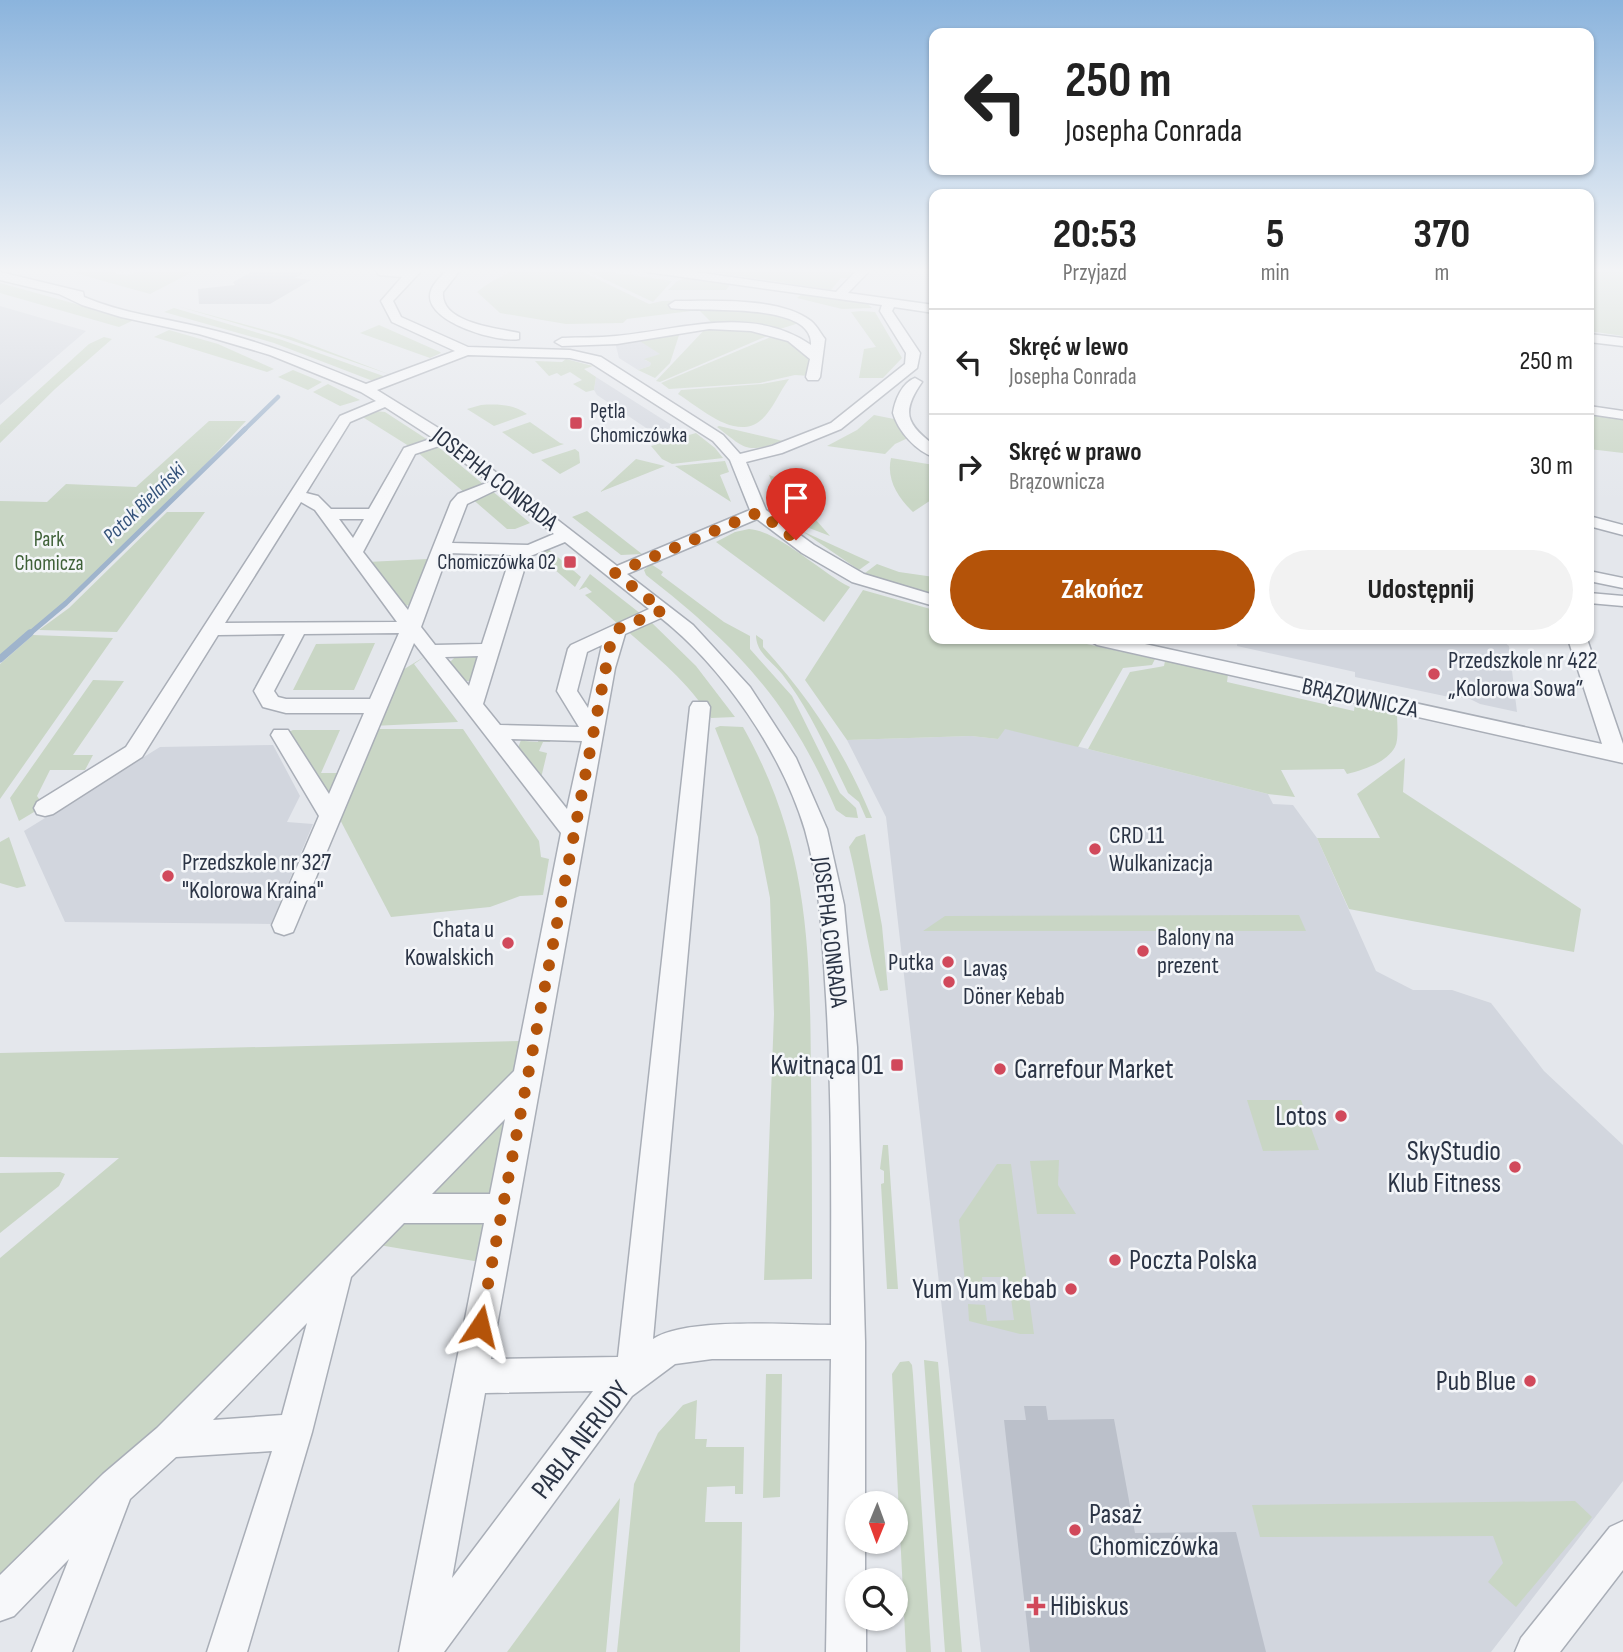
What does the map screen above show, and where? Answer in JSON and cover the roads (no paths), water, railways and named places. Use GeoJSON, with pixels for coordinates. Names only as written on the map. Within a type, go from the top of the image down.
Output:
{"type":"FeatureCollection","features":[{"type":"Feature","properties":{"kind":"street","name":"JOSEPHA CONRADA"},"geometry":{"type":"LineString","coordinates":[[252,346],[288,357],[366,389],[444,439],[663,610],[724,668],[763,719],[785,758],[816,829],[832,905],[843,1047],[848,1342],[846,1652]]}},
{"type":"Feature","properties":{"kind":"street"},"geometry":{"type":"LineString","coordinates":[[456,346],[466,351]]}},
{"type":"Feature","properties":{"kind":"street"},"geometry":{"type":"LineString","coordinates":[[503,351],[507,346]]}},
{"type":"Feature","properties":{"kind":"street"},"geometry":{"type":"LineString","coordinates":[[803,346],[813,352],[817,359]]}},
{"type":"Feature","properties":{"kind":"street"},"geometry":{"type":"LineString","coordinates":[[813,377],[820,346]]}},
{"type":"Feature","properties":{"kind":"street"},"geometry":{"type":"LineString","coordinates":[[737,458],[777,450],[836,425],[912,365],[915,358],[908,346]]}},
{"type":"Feature","properties":{"kind":"street"},"geometry":{"type":"LineString","coordinates":[[366,389],[466,351],[570,354],[596,360],[718,438],[737,458],[759,512],[845,573],[929,599]]}},
{"type":"Feature","properties":{"kind":"street"},"geometry":{"type":"LineString","coordinates":[[894,379],[929,384]]}},
{"type":"Feature","properties":{"kind":"street"},"geometry":{"type":"LineString","coordinates":[[915,382],[900,404],[900,416],[916,439],[929,448]]}},
{"type":"Feature","properties":{"kind":"street"},"geometry":{"type":"LineString","coordinates":[[45,808],[134,752],[345,419],[388,401]]}},
{"type":"Feature","properties":{"kind":"street"},"geometry":{"type":"LineString","coordinates":[[1594,411],[1623,415]]}},
{"type":"Feature","properties":{"kind":"street"},"geometry":{"type":"LineString","coordinates":[[354,553],[409,451],[444,439]]}},
{"type":"Feature","properties":{"kind":"street"},"geometry":{"type":"LineString","coordinates":[[284,925],[411,627],[459,502],[464,497],[500,483]]}},
{"type":"Feature","properties":{"kind":"street"},"geometry":{"type":"LineString","coordinates":[[297,496],[313,499],[573,832]]}},
{"type":"Feature","properties":{"kind":"street"},"geometry":{"type":"LineString","coordinates":[[615,573],[759,512]]}},
{"type":"Feature","properties":{"kind":"street"},"geometry":{"type":"LineString","coordinates":[[325,514],[375,514]]}},
{"type":"Feature","properties":{"kind":"street"},"geometry":{"type":"LineString","coordinates":[[1594,522],[1623,530]]}},
{"type":"Feature","properties":{"kind":"street"},"geometry":{"type":"LineString","coordinates":[[473,704],[520,554],[567,535]]}},
{"type":"Feature","properties":{"kind":"street"},"geometry":{"type":"LineString","coordinates":[[441,548],[528,550]]}},
{"type":"Feature","properties":{"kind":"street"},"geometry":{"type":"LineString","coordinates":[[1594,577],[1623,583]]}},
{"type":"Feature","properties":{"kind":"street"},"geometry":{"type":"LineString","coordinates":[[1594,598],[1623,601]]}},
{"type":"Feature","properties":{"kind":"street"},"geometry":{"type":"LineString","coordinates":[[594,734],[567,691],[578,649],[663,610]]}},
{"type":"Feature","properties":{"kind":"street"},"geometry":{"type":"LineString","coordinates":[[212,629],[411,627]]}},
{"type":"Feature","properties":{"kind":"street"},"geometry":{"type":"LineString","coordinates":[[297,629],[264,691],[270,702],[286,706],[377,706]]}},
{"type":"Feature","properties":{"kind":"street"},"geometry":{"type":"LineString","coordinates":[[420,1652],[603,676],[618,629]]}},
{"type":"Feature","properties":{"kind":"street","name":"BRĄZOWNICZA"},"geometry":{"type":"LineString","coordinates":[[1140,644],[1619,755]]}},
{"type":"Feature","properties":{"kind":"street"},"geometry":{"type":"LineString","coordinates":[[1580,644],[1619,755]]}},
{"type":"Feature","properties":{"kind":"street"},"geometry":{"type":"LineString","coordinates":[[431,651],[490,650]]}},
{"type":"Feature","properties":{"kind":"street"},"geometry":{"type":"LineString","coordinates":[[471,1376],[633,1374],[700,707]]}},
{"type":"Feature","properties":{"kind":"street"},"geometry":{"type":"LineString","coordinates":[[495,732],[594,734]]}},
{"type":"Feature","properties":{"kind":"street"},"geometry":{"type":"LineString","coordinates":[[281,735],[330,815]]}},
{"type":"Feature","properties":{"kind":"street"},"geometry":{"type":"LineString","coordinates":[[0,1602],[116,1487],[169,1440],[527,1077]]}},
{"type":"Feature","properties":{"kind":"street"},"geometry":{"type":"LineString","coordinates":[[397,1208],[502,1209]]}},
{"type":"Feature","properties":{"kind":"street"},"geometry":{"type":"LineString","coordinates":[[227,1652],[295,1432],[338,1267]]}},
{"type":"Feature","properties":{"kind":"street","name":"PABLA NERUDY"},"geometry":{"type":"LineString","coordinates":[[420,1652],[620,1384],[668,1348],[712,1342],[848,1342]]}},
{"type":"Feature","properties":{"kind":"street"},"geometry":{"type":"LineString","coordinates":[[169,1440],[295,1432]]}},
{"type":"Feature","properties":{"kind":"street"},"geometry":{"type":"LineString","coordinates":[[52,1652],[116,1487]]}},
{"type":"Feature","properties":{"kind":"street"},"geometry":{"type":"LineString","coordinates":[[1535,1652],[1623,1540]]}},
{"type":"Feature","properties":{"kind":"waterway","name":"Potok Bielański"},"geometry":{"type":"LineString","coordinates":[[243,431],[278,397]]}},
{"type":"Feature","properties":{"kind":"waterway","name":"Potok Bielański"},"geometry":{"type":"LineString","coordinates":[[28,635],[66,603],[245,429]]}},
{"type":"Feature","properties":{"kind":"waterway","name":"Potok Bielański"},"geometry":{"type":"LineString","coordinates":[[0,659],[30,633]]}},
{"type":"Feature","properties":{"kind":"place","name":"Pętla Chomiczówka"},"geometry":{"type":"Point","coordinates":[576,423]}},
{"type":"Feature","properties":{"kind":"place","name":"Chomiczówka 02"},"geometry":{"type":"Point","coordinates":[570,562]}},
{"type":"Feature","properties":{"kind":"place","name":"Przedszkole nr 422 „Kolorowa Sowa”"},"geometry":{"type":"Point","coordinates":[1434,674]}},
{"type":"Feature","properties":{"kind":"place","name":"CRD 11 Wulkanizacja"},"geometry":{"type":"Point","coordinates":[1095,849]}},
{"type":"Feature","properties":{"kind":"place","name":"Przedszkole nr 327 \"Kolorowa Kraina\""},"geometry":{"type":"Point","coordinates":[168,876]}},
{"type":"Feature","properties":{"kind":"place","name":"Chata u Kowalskich"},"geometry":{"type":"Point","coordinates":[508,943]}},
{"type":"Feature","properties":{"kind":"place","name":"Balony na prezent"},"geometry":{"type":"Point","coordinates":[1143,951]}},
{"type":"Feature","properties":{"kind":"place","name":"Putka"},"geometry":{"type":"Point","coordinates":[948,962]}},
{"type":"Feature","properties":{"kind":"place","name":"Lavaş Döner Kebab"},"geometry":{"type":"Point","coordinates":[949,982]}},
{"type":"Feature","properties":{"kind":"place","name":"Kwitnąca 01"},"geometry":{"type":"Point","coordinates":[897,1065]}},
{"type":"Feature","properties":{"kind":"place","name":"Carrefour Market"},"geometry":{"type":"Point","coordinates":[1000,1069]}},
{"type":"Feature","properties":{"kind":"place","name":"Lotos"},"geometry":{"type":"Point","coordinates":[1341,1116]}},
{"type":"Feature","properties":{"kind":"place","name":"SkyStudio Klub Fitness"},"geometry":{"type":"Point","coordinates":[1515,1167]}},
{"type":"Feature","properties":{"kind":"place","name":"Poczta Polska"},"geometry":{"type":"Point","coordinates":[1115,1260]}},
{"type":"Feature","properties":{"kind":"place","name":"Yum Yum kebab"},"geometry":{"type":"Point","coordinates":[1071,1289]}},
{"type":"Feature","properties":{"kind":"place","name":"Pub Blue"},"geometry":{"type":"Point","coordinates":[1530,1381]}},
{"type":"Feature","properties":{"kind":"place","name":"Pasaż Chomiczówka"},"geometry":{"type":"Point","coordinates":[1075,1530]}},
{"type":"Feature","properties":{"kind":"place","name":"Hibiskus"},"geometry":{"type":"Point","coordinates":[1036,1606]}},
{"type":"Feature","properties":{"kind":"park label","name":"Park Chomicza"},"geometry":{"type":"Point","coordinates":[49,551]}}]}
